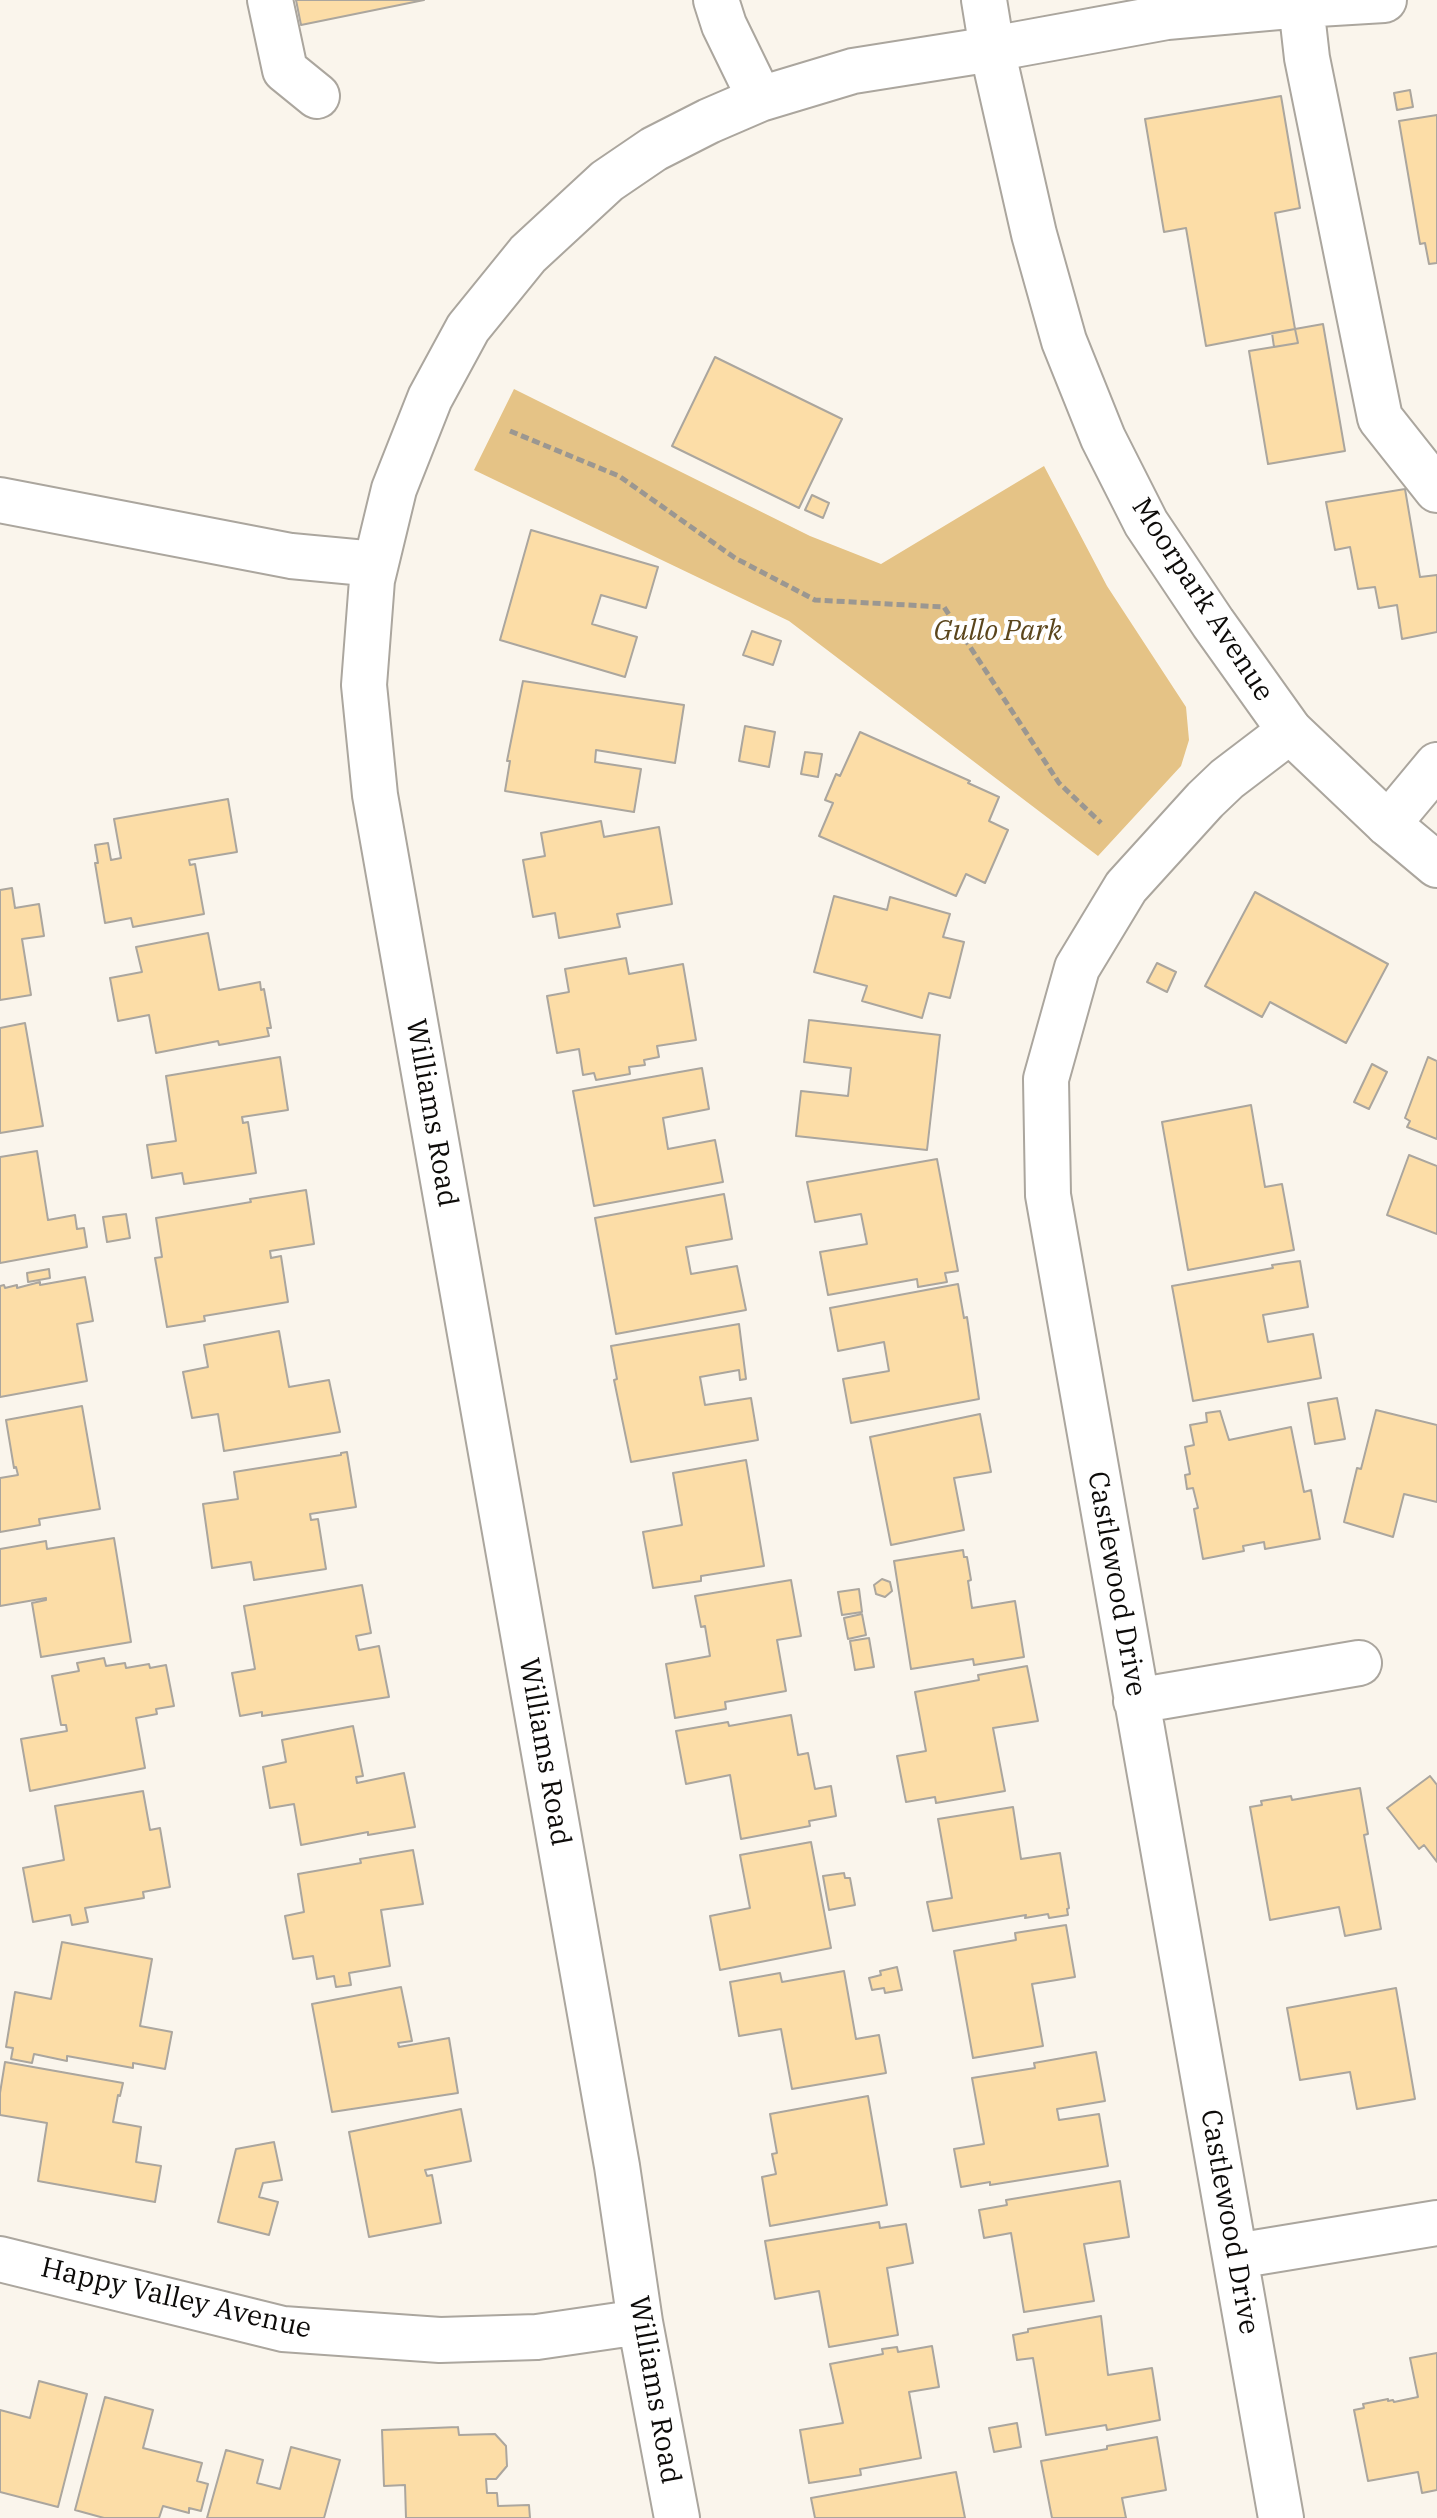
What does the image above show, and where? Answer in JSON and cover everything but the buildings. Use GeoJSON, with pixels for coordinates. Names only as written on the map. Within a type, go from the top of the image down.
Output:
{"type":"FeatureCollection","features":[{"type":"Feature","properties":{"kind":"street"},"geometry":{"type":"LineString","coordinates":[[270,0],[285,70],[317,96]]}},
{"type":"Feature","properties":{"kind":"street"},"geometry":{"type":"LineString","coordinates":[[716,0],[724,25],[760,99]]}},
{"type":"Feature","properties":{"kind":"street","name":"Moorpark Avenue"},"geometry":{"type":"LineString","coordinates":[[984,0],[992,49],[1034,234],[1064,341],[1103,438],[1146,523],[1290,731],[1388,824],[1437,865]]}},
{"type":"Feature","properties":{"kind":"street","name":"Williams Road"},"geometry":{"type":"LineString","coordinates":[[677,2518],[640,2322],[617,2166],[375,795],[364,685],[372,580],[394,489],[430,398],[468,328],[528,254],[607,181],[636,160],[709,121],[760,99],[853,71],[992,49],[1165,9],[1384,0]]}},
{"type":"Feature","properties":{"kind":"street"},"geometry":{"type":"LineString","coordinates":[[1301,5],[1307,58],[1380,418],[1437,490]]}},
{"type":"Feature","properties":{"kind":"street"},"geometry":{"type":"LineString","coordinates":[[0,500],[291,556],[376,564]]}},
{"type":"Feature","properties":{"kind":"street","name":"Castlewood Drive"},"geometry":{"type":"LineString","coordinates":[[1281,2518],[1048,1195],[1046,1079],[1077,968],[1126,887],[1227,779],[1290,731]]}},
{"type":"Feature","properties":{"kind":"street"},"geometry":{"type":"LineString","coordinates":[[1388,824],[1437,765]]}},
{"type":"Feature","properties":{"kind":"street"},"geometry":{"type":"LineString","coordinates":[[1136,1701],[1359,1663]]}},
{"type":"Feature","properties":{"kind":"street"},"geometry":{"type":"LineString","coordinates":[[1236,2256],[1437,2223]]}},
{"type":"Feature","properties":{"kind":"street","name":"Happy Valley Avenue"},"geometry":{"type":"LineString","coordinates":[[0,2259],[283,2329],[440,2340],[544,2336],[640,2322]]}},
{"type":"Feature","properties":{"kind":"path"},"geometry":{"type":"LineString","coordinates":[[510,431],[619,476],[735,558],[815,600],[944,607],[1059,783],[1101,823]]}},
{"type":"Feature","properties":{"kind":"green space","name":"Gullo Park"},"geometry":{"type":"Polygon","coordinates":[[[514,389],[810,536],[881,564],[1044,466],[1107,586],[1186,707],[1189,740],[1181,766],[1098,856],[789,621],[474,470],[514,389]]]}}]}
